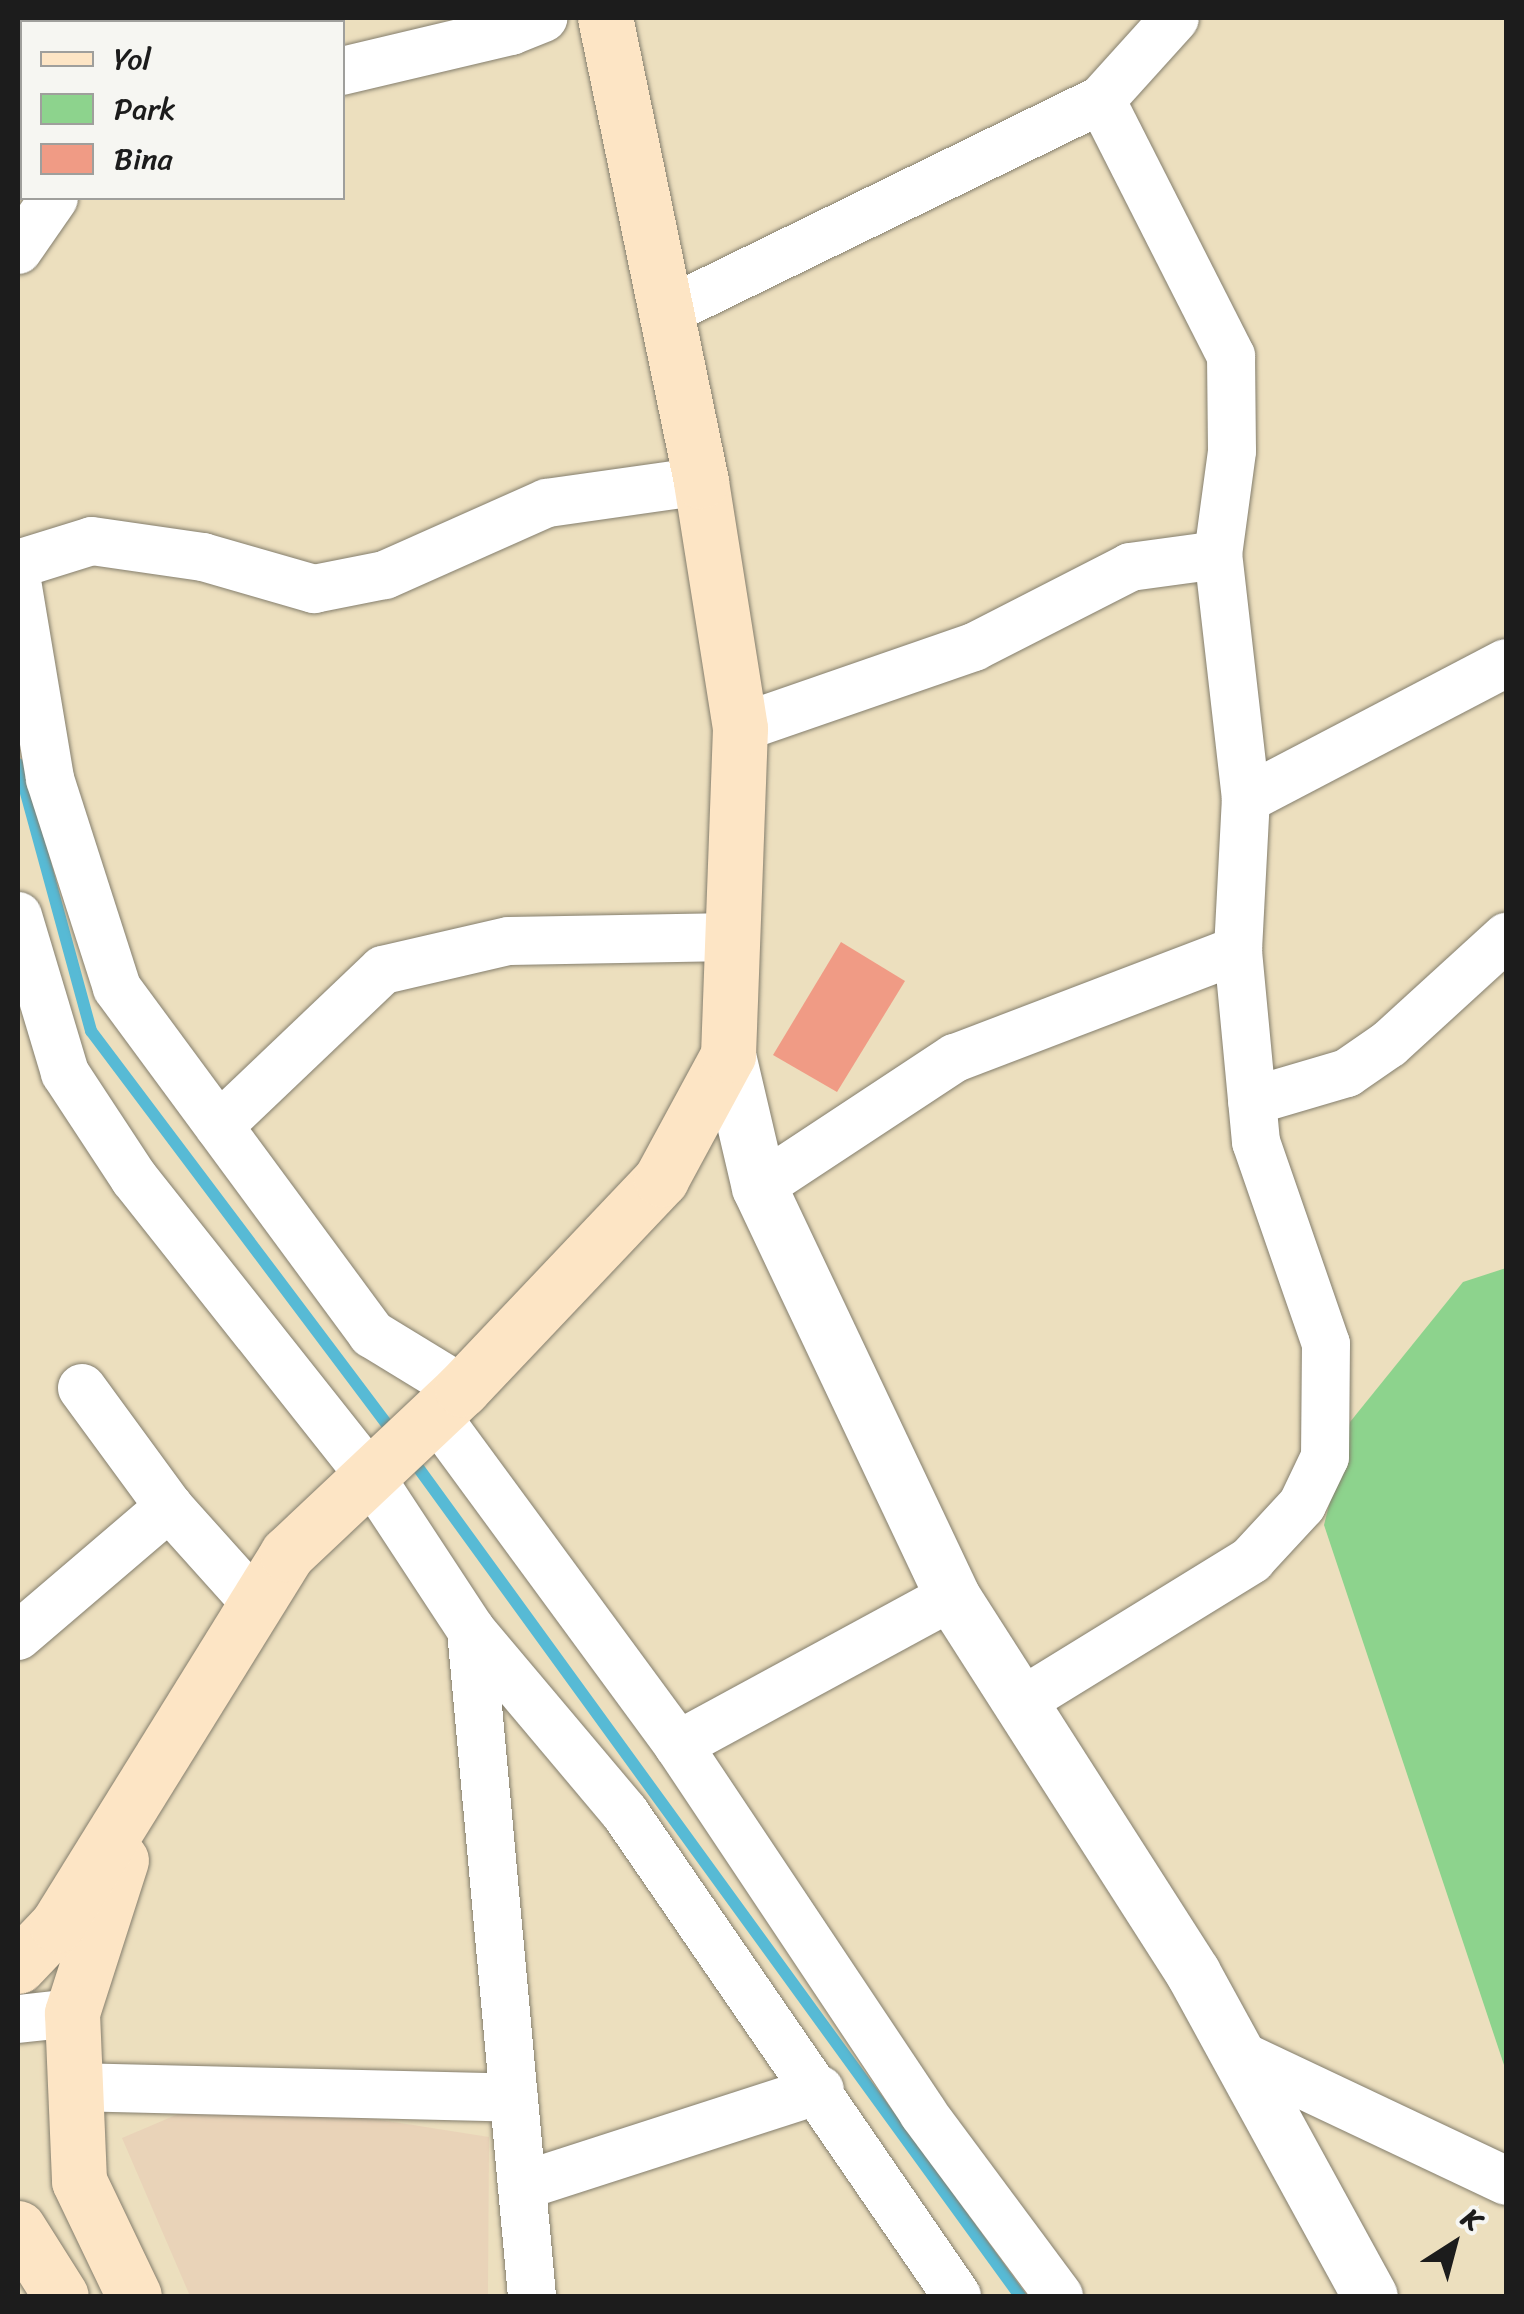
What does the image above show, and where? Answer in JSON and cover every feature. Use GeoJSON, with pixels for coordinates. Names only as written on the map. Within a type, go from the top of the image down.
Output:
{"type":"FeatureCollection","features":[{"type":"Feature","properties":{"kind":"main road"},"geometry":{"type":"LineString","coordinates":[[18,1966],[57,1924],[152,1764],[287,1554],[416,1432],[661,1179],[728,1055],[740,728],[701,481],[605,18]]}},
{"type":"Feature","properties":{"kind":"main road"},"geometry":{"type":"LineString","coordinates":[[134,2296],[79,2181],[72,2014],[152,1764]]}},
{"type":"Feature","properties":{"kind":"main road"},"geometry":{"type":"LineString","coordinates":[[18,2228],[61,2296]]}},
{"type":"Feature","properties":{"kind":"street"},"geometry":{"type":"LineString","coordinates":[[345,70],[512,31],[543,18]]}},
{"type":"Feature","properties":{"kind":"street"},"geometry":{"type":"LineString","coordinates":[[666,312],[1102,100],[1175,18]]}},
{"type":"Feature","properties":{"kind":"street"},"geometry":{"type":"LineString","coordinates":[[1019,1704],[1251,1560],[1302,1505],[1326,1456],[1326,1344],[1256,1142],[1238,950],[1246,799],[1218,554],[1232,450],[1230,356],[1102,100]]}},
{"type":"Feature","properties":{"kind":"street"},"geometry":{"type":"LineString","coordinates":[[18,250],[53,200]]}},
{"type":"Feature","properties":{"kind":"street"},"geometry":{"type":"LineString","coordinates":[[18,564],[92,541],[203,557],[314,589],[385,575],[547,502],[701,481]]}},
{"type":"Feature","properties":{"kind":"street"},"geometry":{"type":"LineString","coordinates":[[740,728],[974,647],[1130,567],[1218,554]]}},
{"type":"Feature","properties":{"kind":"street"},"geometry":{"type":"LineString","coordinates":[[18,588],[50,779],[117,988],[372,1334],[416,1432],[471,1630],[532,2296]]}},
{"type":"Feature","properties":{"kind":"street"},"geometry":{"type":"LineString","coordinates":[[1246,799],[1506,664]]}},
{"type":"Feature","properties":{"kind":"street"},"geometry":{"type":"LineString","coordinates":[[18,916],[65,1073],[134,1178],[416,1432],[678,1746],[912,2098],[1056,2295]]}},
{"type":"Feature","properties":{"kind":"street"},"geometry":{"type":"LineString","coordinates":[[219,1126],[383,970],[509,941],[733,937]]}},
{"type":"Feature","properties":{"kind":"street"},"geometry":{"type":"LineString","coordinates":[[1252,1101],[1347,1073],[1389,1044],[1506,937]]}},
{"type":"Feature","properties":{"kind":"street"},"geometry":{"type":"LineString","coordinates":[[758,1187],[954,1058],[1238,950]]}},
{"type":"Feature","properties":{"kind":"street"},"geometry":{"type":"LineString","coordinates":[[728,1055],[758,1187],[952,1596],[1242,2056],[1370,2296]]}},
{"type":"Feature","properties":{"kind":"street"},"geometry":{"type":"LineString","coordinates":[[82,1388],[169,1507],[255,1603]]}},
{"type":"Feature","properties":{"kind":"street"},"geometry":{"type":"LineString","coordinates":[[18,1636],[169,1507]]}},
{"type":"Feature","properties":{"kind":"street"},"geometry":{"type":"LineString","coordinates":[[678,1746],[952,1596]]}},
{"type":"Feature","properties":{"kind":"street"},"geometry":{"type":"LineString","coordinates":[[471,1630],[626,1812],[820,2090],[957,2296]]}},
{"type":"Feature","properties":{"kind":"street"},"geometry":{"type":"LineString","coordinates":[[18,2018],[72,2014]]}},
{"type":"Feature","properties":{"kind":"street"},"geometry":{"type":"LineString","coordinates":[[1242,2056],[1506,2181]]}},
{"type":"Feature","properties":{"kind":"street"},"geometry":{"type":"LineString","coordinates":[[74,2087],[514,2098]]}},
{"type":"Feature","properties":{"kind":"street"},"geometry":{"type":"LineString","coordinates":[[522,2186],[820,2090]]}},
{"type":"Feature","properties":{"kind":"shaded area"},"geometry":{"type":"Polygon","coordinates":[[[223,2095],[489,2137],[488,2296],[190,2296],[122,2138],[223,2095]]]}},
{"type":"Feature","properties":{"kind":"green space"},"geometry":{"type":"Polygon","coordinates":[[[1506,1268],[1506,2071],[1324,1525],[1350,1422],[1463,1282],[1506,1268]]]}},
{"type":"Feature","properties":{"kind":"building"},"geometry":{"type":"Polygon","coordinates":[[[841,942],[905,981],[837,1092],[773,1055],[841,942]]]}},
{"type":"Feature","properties":{"kind":"waterway"},"geometry":{"type":"LineString","coordinates":[[18,764],[91,1031],[395,1435]]}},
{"type":"Feature","properties":{"kind":"waterway"},"geometry":{"type":"LineString","coordinates":[[409,1455],[1020,2296]]}}]}
